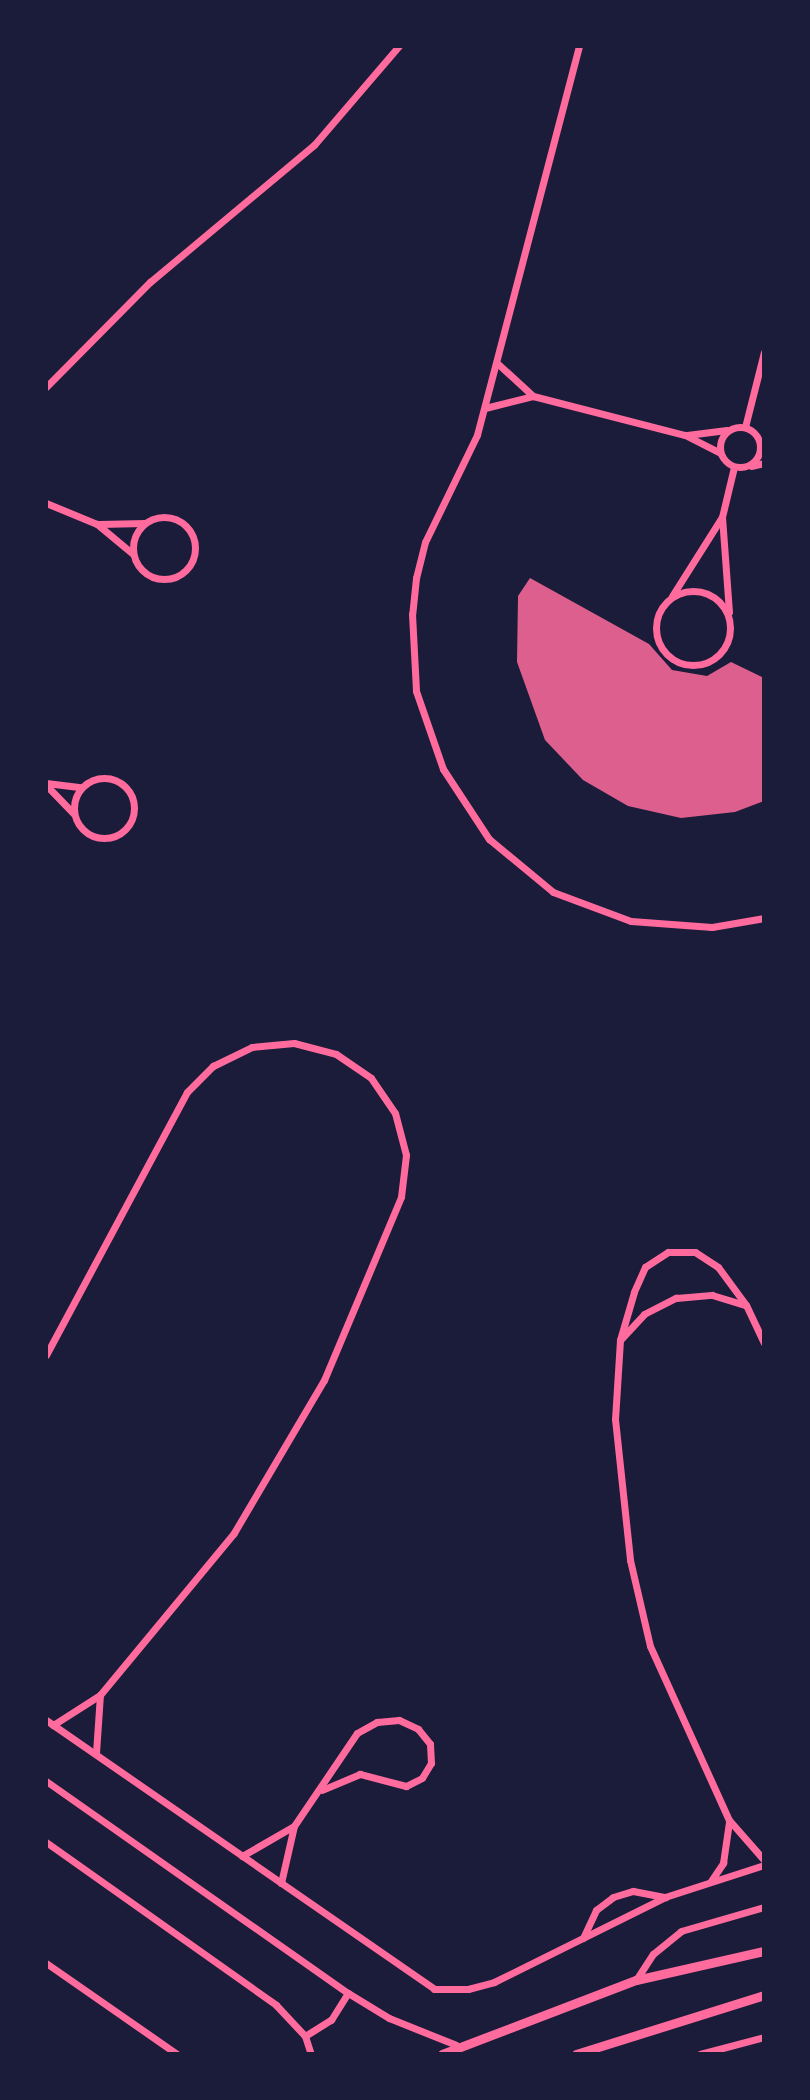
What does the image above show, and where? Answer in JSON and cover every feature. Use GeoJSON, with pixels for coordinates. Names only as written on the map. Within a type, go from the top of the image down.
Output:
{"type":"FeatureCollection","features":[{"type":"Feature","properties":{"kind":"street"},"geometry":{"type":"LineString","coordinates":[[46,387],[150,282],[314,145],[399,46]]}},
{"type":"Feature","properties":{"kind":"street"},"geometry":{"type":"LineString","coordinates":[[579,46],[485,408],[458,478],[425,542],[413,602],[416,691],[443,769],[489,839],[553,892],[631,921],[712,927],[764,918]]}},
{"type":"Feature","properties":{"kind":"street"},"geometry":{"type":"LineString","coordinates":[[745,427],[764,352]]}},
{"type":"Feature","properties":{"kind":"street"},"geometry":{"type":"LineString","coordinates":[[497,363],[533,396],[685,435],[720,453],[734,467],[764,463]]}},
{"type":"Feature","properties":{"kind":"street"},"geometry":{"type":"LineString","coordinates":[[485,408],[533,396]]}},
{"type":"Feature","properties":{"kind":"street"},"geometry":{"type":"LineString","coordinates":[[685,435],[745,427],[764,441]]}},
{"type":"Feature","properties":{"kind":"street"},"geometry":{"type":"LineString","coordinates":[[720,453],[721,439],[731,429]]}},
{"type":"Feature","properties":{"kind":"street"},"geometry":{"type":"LineString","coordinates":[[748,466],[758,456],[756,435]]}},
{"type":"Feature","properties":{"kind":"street"},"geometry":{"type":"LineString","coordinates":[[722,517],[659,614],[657,632],[663,649],[687,664],[705,663],[720,653],[729,637],[722,517],[734,467]]}},
{"type":"Feature","properties":{"kind":"street"},"geometry":{"type":"LineString","coordinates":[[46,503],[97,524],[134,555],[147,574],[166,579],[184,573],[195,557],[194,537],[181,522],[163,517],[145,523],[97,524]]}},
{"type":"Feature","properties":{"kind":"street"},"geometry":{"type":"LineString","coordinates":[[134,555],[134,539],[145,523]]}},
{"type":"Feature","properties":{"kind":"street"},"geometry":{"type":"LineString","coordinates":[[670,599],[686,592],[705,593],[720,602],[729,618]]}},
{"type":"Feature","properties":{"kind":"street"},"geometry":{"type":"LineString","coordinates":[[97,778],[124,785],[133,801],[131,820],[119,834],[101,837],[84,830],[74,814],[46,784],[81,787],[97,778]]}},
{"type":"Feature","properties":{"kind":"street"},"geometry":{"type":"LineString","coordinates":[[74,814],[81,787]]}},
{"type":"Feature","properties":{"kind":"street"},"geometry":{"type":"LineString","coordinates":[[46,1355],[187,1092],[213,1066],[252,1047],[294,1043],[336,1054],[371,1078],[395,1113],[406,1155],[401,1197],[324,1380],[234,1533],[100,1695],[49,1722],[434,1989],[494,1982],[665,1897],[764,1863],[729,1820],[666,1688],[638,1603],[615,1419],[620,1340],[645,1267],[668,1252],[695,1252],[718,1267],[746,1305],[764,1343]]}},
{"type":"Feature","properties":{"kind":"street"},"geometry":{"type":"LineString","coordinates":[[620,1340],[644,1314],[676,1298],[712,1295],[746,1305]]}},
{"type":"Feature","properties":{"kind":"street"},"geometry":{"type":"LineString","coordinates":[[96,1753],[100,1695]]}},
{"type":"Feature","properties":{"kind":"street"},"geometry":{"type":"LineString","coordinates":[[242,1856],[294,1826],[322,1790],[357,1733],[377,1722],[399,1720],[418,1729],[430,1744],[431,1763],[422,1778],[406,1786],[360,1774],[322,1790]]}},
{"type":"Feature","properties":{"kind":"street"},"geometry":{"type":"LineString","coordinates":[[46,1781],[348,1993],[389,2018],[456,2045]]}},
{"type":"Feature","properties":{"kind":"street"},"geometry":{"type":"LineString","coordinates":[[711,1881],[723,1863],[729,1820]]}},
{"type":"Feature","properties":{"kind":"street"},"geometry":{"type":"LineString","coordinates":[[281,1883],[294,1826]]}},
{"type":"Feature","properties":{"kind":"street"},"geometry":{"type":"LineString","coordinates":[[46,1842],[276,2005],[305,2036],[311,2054]]}},
{"type":"Feature","properties":{"kind":"street"},"geometry":{"type":"LineString","coordinates":[[583,1938],[596,1910],[613,1897],[633,1891],[665,1897]]}},
{"type":"Feature","properties":{"kind":"street"},"geometry":{"type":"LineString","coordinates":[[636,1980],[653,1954],[681,1931],[764,1907]]}},
{"type":"Feature","properties":{"kind":"street"},"geometry":{"type":"LineString","coordinates":[[442,2054],[456,2045],[636,1980],[764,1951]]}},
{"type":"Feature","properties":{"kind":"street"},"geometry":{"type":"LineString","coordinates":[[46,1963],[177,2054]]}},
{"type":"Feature","properties":{"kind":"street"},"geometry":{"type":"LineString","coordinates":[[305,2036],[331,2020],[348,1993]]}},
{"type":"Feature","properties":{"kind":"street"},"geometry":{"type":"LineString","coordinates":[[576,2054],[658,2024],[764,1995]]}},
{"type":"Feature","properties":{"kind":"street"},"geometry":{"type":"LineString","coordinates":[[700,2054],[764,2037]]}},
{"type":"Feature","properties":{"kind":"building"},"geometry":{"type":"Polygon","coordinates":[[[530,578],[649,644],[672,670],[707,676],[731,662],[764,678],[764,801],[735,812],[681,818],[628,806],[583,780],[545,740],[517,662],[518,596],[530,578]]]}}]}
